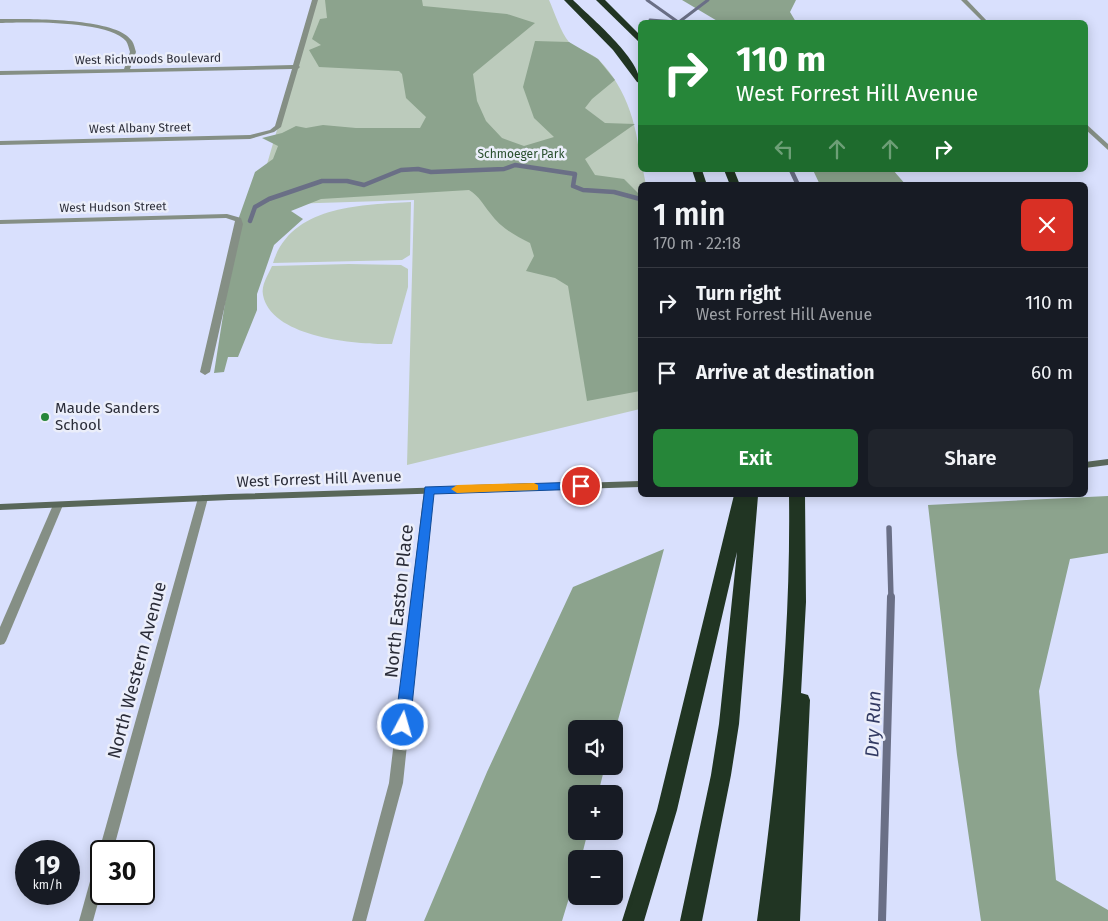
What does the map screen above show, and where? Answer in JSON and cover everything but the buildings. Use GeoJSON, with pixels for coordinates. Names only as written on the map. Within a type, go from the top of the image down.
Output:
{"type":"FeatureCollection","features":[{"type":"Feature","properties":{"kind":"highway"},"geometry":{"type":"LineString","coordinates":[[568,0],[616,48],[638,77]]}},
{"type":"Feature","properties":{"kind":"highway"},"geometry":{"type":"LineString","coordinates":[[580,0],[638,64]]}},
{"type":"Feature","properties":{"kind":"highway"},"geometry":{"type":"LineString","coordinates":[[600,0],[638,38]]}},
{"type":"Feature","properties":{"kind":"highway"},"geometry":{"type":"LineString","coordinates":[[634,921],[669,800],[742,497]]}},
{"type":"Feature","properties":{"kind":"highway"},"geometry":{"type":"LineString","coordinates":[[691,921],[721,775],[729,724],[750,497]]}},
{"type":"Feature","properties":{"kind":"highway"},"geometry":{"type":"LineString","coordinates":[[788,921],[800,743],[801,644],[797,497]]}},
{"type":"Feature","properties":{"kind":"highway"},"geometry":{"type":"LineString","coordinates":[[768,921],[789,732],[798,577]]}},
{"type":"Feature","properties":{"kind":"main road"},"geometry":{"type":"LineString","coordinates":[[1088,465],[1108,463]]}},
{"type":"Feature","properties":{"kind":"main road","name":"West Forrest Hill Avenue"},"geometry":{"type":"LineString","coordinates":[[0,507],[203,498],[638,484]]}},
{"type":"Feature","properties":{"kind":"street"},"geometry":{"type":"LineString","coordinates":[[297,67],[314,0]]}},
{"type":"Feature","properties":{"kind":"street"},"geometry":{"type":"LineString","coordinates":[[964,0],[984,20]]}},
{"type":"Feature","properties":{"kind":"street"},"geometry":{"type":"LineString","coordinates":[[0,21],[88,24],[115,33],[131,43],[134,52],[126,70]]}},
{"type":"Feature","properties":{"kind":"street","name":"West Richwoods Boulevard"},"geometry":{"type":"LineString","coordinates":[[0,73],[297,67]]}},
{"type":"Feature","properties":{"kind":"street","name":"West Albany Street"},"geometry":{"type":"LineString","coordinates":[[0,143],[250,137],[272,132],[278,127],[297,67]]}},
{"type":"Feature","properties":{"kind":"street"},"geometry":{"type":"LineString","coordinates":[[1088,128],[1108,148]]}},
{"type":"Feature","properties":{"kind":"street","name":"West Hudson Street"},"geometry":{"type":"LineString","coordinates":[[0,222],[226,216],[238,220],[240,224],[205,372]]}},
{"type":"Feature","properties":{"kind":"street","name":"North Easton Place"},"geometry":{"type":"LineString","coordinates":[[359,921],[396,783],[429,490]]}},
{"type":"Feature","properties":{"kind":"street","name":"North Western Avenue"},"geometry":{"type":"LineString","coordinates":[[109,840],[203,498]]}},
{"type":"Feature","properties":{"kind":"street"},"geometry":{"type":"LineString","coordinates":[[0,641],[58,504]]}},
{"type":"Feature","properties":{"kind":"street"},"geometry":{"type":"LineString","coordinates":[[86,921],[90,905]]}},
{"type":"Feature","properties":{"kind":"green space","name":"Schmoeger Park"},"geometry":{"type":"Polygon","coordinates":[[[315,0],[549,0],[560,28],[569,42],[596,57],[609,71],[630,111],[638,141],[638,172],[643,172],[645,182],[638,182],[638,409],[407,465],[414,200],[255,205],[315,0]]]}},
{"type":"Feature","properties":{"kind":"green space"},"geometry":{"type":"Polygon","coordinates":[[[325,0],[422,0],[423,6],[507,14],[535,23],[473,74],[477,101],[486,121],[502,138],[524,146],[554,137],[534,118],[523,87],[535,41],[569,42],[598,59],[615,80],[592,99],[585,108],[605,123],[635,124],[585,159],[595,175],[624,179],[638,193],[638,391],[587,401],[568,286],[555,278],[526,271],[534,256],[530,243],[503,227],[469,190],[321,199],[291,211],[303,219],[274,245],[257,294],[257,310],[238,357],[228,357],[224,372],[214,373],[238,220],[255,172],[273,159],[278,146],[262,138],[282,133],[296,126],[306,128],[323,125],[356,128],[420,128],[426,117],[406,98],[402,74],[399,71],[319,67],[309,50],[321,45],[312,39],[320,19],[327,18],[325,0]]]}},
{"type":"Feature","properties":{"kind":"green space"},"geometry":{"type":"Polygon","coordinates":[[[682,0],[796,0],[790,12],[795,20],[716,20],[682,0]]]}},
{"type":"Feature","properties":{"kind":"green space"},"geometry":{"type":"Polygon","coordinates":[[[814,172],[895,172],[903,182],[819,182],[814,172]]]}},
{"type":"Feature","properties":{"kind":"green space"},"geometry":{"type":"Polygon","coordinates":[[[411,202],[410,255],[402,260],[273,263],[282,244],[295,229],[311,219],[350,207],[411,202]]]}},
{"type":"Feature","properties":{"kind":"green space"},"geometry":{"type":"Polygon","coordinates":[[[401,265],[408,269],[408,287],[392,344],[359,343],[318,336],[298,330],[282,321],[269,309],[263,295],[263,288],[272,266],[401,265]]]}},
{"type":"Feature","properties":{"kind":"green space"},"geometry":{"type":"Polygon","coordinates":[[[1108,496],[1108,553],[1070,559],[1039,691],[1056,880],[1108,910],[1108,921],[981,921],[957,755],[928,505],[1108,496]]]}},
{"type":"Feature","properties":{"kind":"green space"},"geometry":{"type":"Polygon","coordinates":[[[664,549],[618,720],[568,720],[568,775],[603,775],[600,785],[568,785],[568,840],[586,840],[583,850],[568,850],[568,901],[562,921],[424,921],[487,772],[573,587],[664,549]]]}},
{"type":"Feature","properties":{"kind":"waterway","name":"Dry Run"},"geometry":{"type":"LineString","coordinates":[[647,0],[675,20]]}},
{"type":"Feature","properties":{"kind":"waterway"},"geometry":{"type":"LineString","coordinates":[[682,20],[708,0]]}},
{"type":"Feature","properties":{"kind":"waterway"},"geometry":{"type":"LineString","coordinates":[[250,221],[255,207],[269,199],[322,181],[347,181],[364,185],[401,170],[418,169],[431,172],[504,169],[515,165],[575,174],[573,186],[583,190],[614,192],[638,198]]}},
{"type":"Feature","properties":{"kind":"waterway","name":"Dry Run"},"geometry":{"type":"LineString","coordinates":[[792,172],[797,182]]}},
{"type":"Feature","properties":{"kind":"waterway","name":"Dry Run"},"geometry":{"type":"LineString","coordinates":[[889,528],[891,598]]}},
{"type":"Feature","properties":{"kind":"waterway","name":"Dry Run"},"geometry":{"type":"LineString","coordinates":[[882,921],[891,598]]}},
{"type":"Feature","properties":{"kind":"slow traffic"},"geometry":{"type":"LineString","coordinates":[[457,489],[534,487]]}},
{"type":"Feature","properties":{"kind":"place","name":"Maude Sanders School"},"geometry":{"type":"Point","coordinates":[45,417]}},
{"type":"Feature","properties":{"kind":"route"},"geometry":{"type":"LineString","coordinates":[[403,725],[429,490],[581,486]]}}]}
